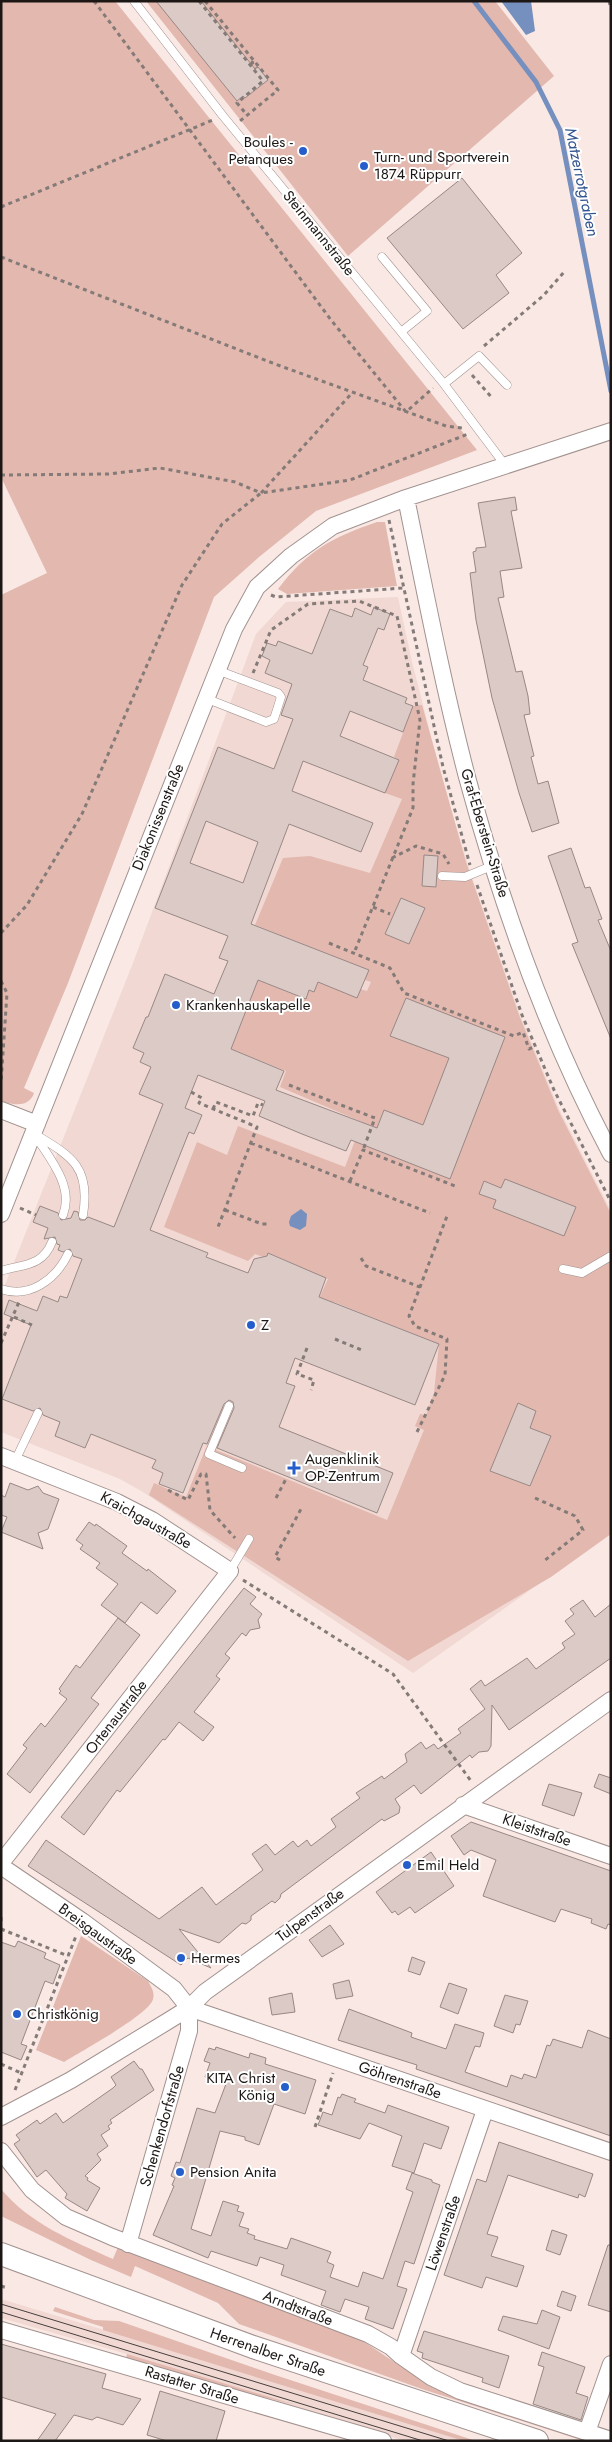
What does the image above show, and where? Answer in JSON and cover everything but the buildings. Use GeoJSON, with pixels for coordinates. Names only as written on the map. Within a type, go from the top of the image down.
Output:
{"type":"FeatureCollection","features":[{"type":"Feature","properties":{"kind":"main road","name":"Herrenalber Straße"},"geometry":{"type":"LineString","coordinates":[[1,2254],[253,2347],[537,2441]]}},
{"type":"Feature","properties":{"kind":"street"},"geometry":{"type":"LineString","coordinates":[[406,498],[611,431]]}},
{"type":"Feature","properties":{"kind":"street","name":"Graf-Eberstein-Straße"},"geometry":{"type":"LineString","coordinates":[[406,498],[456,730],[494,865],[515,931],[573,1079],[611,1154]]}},
{"type":"Feature","properties":{"kind":"street","name":"Diakonissenstraße"},"geometry":{"type":"LineString","coordinates":[[1,1214],[205,698],[234,629],[257,587],[291,556],[334,526],[406,498]]}},
{"type":"Feature","properties":{"kind":"street"},"geometry":{"type":"LineString","coordinates":[[1,1110],[35,1129]]}},
{"type":"Feature","properties":{"kind":"street","name":"Kraichgaustraße"},"geometry":{"type":"LineString","coordinates":[[8,1458],[117,1502],[152,1520],[230,1571]]}},
{"type":"Feature","properties":{"kind":"street","name":"Ortenaustraße"},"geometry":{"type":"LineString","coordinates":[[1,1863],[230,1571]]}},
{"type":"Feature","properties":{"kind":"street","name":"Tulpenstraße"},"geometry":{"type":"LineString","coordinates":[[6,2115],[188,2008],[205,1992],[611,1700]]}},
{"type":"Feature","properties":{"kind":"street","name":"Kleiststraße"},"geometry":{"type":"LineString","coordinates":[[464,1805],[611,1856]]}},
{"type":"Feature","properties":{"kind":"street","name":"Breisgaustraße"},"geometry":{"type":"LineString","coordinates":[[1,1866],[82,1921],[174,1989],[188,2008]]}},
{"type":"Feature","properties":{"kind":"street","name":"Göhrenstraße"},"geometry":{"type":"LineString","coordinates":[[188,2008],[611,2152]]}},
{"type":"Feature","properties":{"kind":"street","name":"Schenkendorfstraße"},"geometry":{"type":"LineString","coordinates":[[128,2244],[189,2031],[188,2008]]}},
{"type":"Feature","properties":{"kind":"street","name":"Löwenstraße"},"geometry":{"type":"LineString","coordinates":[[401,2356],[485,2110]]}},
{"type":"Feature","properties":{"kind":"street","name":"Arndtstraße"},"geometry":{"type":"LineString","coordinates":[[1,2151],[32,2190],[66,2217],[128,2244],[368,2334],[391,2347],[431,2377],[460,2391],[611,2440]]}},
{"type":"Feature","properties":{"kind":"street","name":"Rastatter Straße"},"geometry":{"type":"LineString","coordinates":[[1,2330],[383,2441]]}},
{"type":"Feature","properties":{"kind":"street"},"geometry":{"type":"LineString","coordinates":[[587,2432],[611,2364]]}},
{"type":"Feature","properties":{"kind":"lane","name":"Steinmannstraße"},"geometry":{"type":"LineString","coordinates":[[134,1],[232,128],[401,332],[480,430],[505,465]]}},
{"type":"Feature","properties":{"kind":"lane"},"geometry":{"type":"LineString","coordinates":[[382,257],[427,311],[401,332]]}},
{"type":"Feature","properties":{"kind":"lane"},"geometry":{"type":"LineString","coordinates":[[442,383],[478,356],[507,385]]}},
{"type":"Feature","properties":{"kind":"lane"},"geometry":{"type":"LineString","coordinates":[[205,698],[266,722],[274,719],[281,697],[250,682],[217,670]]}},
{"type":"Feature","properties":{"kind":"lane"},"geometry":{"type":"LineString","coordinates":[[442,876],[465,877],[494,865]]}},
{"type":"Feature","properties":{"kind":"lane"},"geometry":{"type":"LineString","coordinates":[[35,1129],[64,1152],[81,1170],[86,1198],[83,1215]]}},
{"type":"Feature","properties":{"kind":"lane"},"geometry":{"type":"LineString","coordinates":[[35,1129],[61,1176],[66,1197],[66,1207],[63,1215]]}},
{"type":"Feature","properties":{"kind":"lane"},"geometry":{"type":"LineString","coordinates":[[1,1271],[31,1264],[47,1254],[52,1242]]}},
{"type":"Feature","properties":{"kind":"lane"},"geometry":{"type":"LineString","coordinates":[[1,1289],[23,1292],[48,1281],[57,1274],[68,1254]]}},
{"type":"Feature","properties":{"kind":"lane"},"geometry":{"type":"LineString","coordinates":[[563,1269],[582,1273],[611,1256]]}},
{"type":"Feature","properties":{"kind":"lane"},"geometry":{"type":"LineString","coordinates":[[229,1406],[209,1454],[242,1468]]}},
{"type":"Feature","properties":{"kind":"lane"},"geometry":{"type":"LineString","coordinates":[[8,1458],[38,1413]]}},
{"type":"Feature","properties":{"kind":"lane"},"geometry":{"type":"LineString","coordinates":[[230,1571],[249,1538]]}},
{"type":"Feature","properties":{"kind":"path"},"geometry":{"type":"LineString","coordinates":[[94,1],[331,320],[406,412]]}},
{"type":"Feature","properties":{"kind":"path"},"geometry":{"type":"LineString","coordinates":[[198,1],[263,82],[237,103],[247,115]]}},
{"type":"Feature","properties":{"kind":"path"},"geometry":{"type":"LineString","coordinates":[[205,1],[278,90],[232,128]]}},
{"type":"Feature","properties":{"kind":"path"},"geometry":{"type":"LineString","coordinates":[[609,1],[611,9]]}},
{"type":"Feature","properties":{"kind":"path"},"geometry":{"type":"LineString","coordinates":[[253,61],[256,68]]}},
{"type":"Feature","properties":{"kind":"path"},"geometry":{"type":"LineString","coordinates":[[1,207],[223,116]]}},
{"type":"Feature","properties":{"kind":"path"},"geometry":{"type":"LineString","coordinates":[[1,257],[352,393],[446,426],[480,430]]}},
{"type":"Feature","properties":{"kind":"path"},"geometry":{"type":"LineString","coordinates":[[491,339],[538,301],[564,272]]}},
{"type":"Feature","properties":{"kind":"path"},"geometry":{"type":"LineString","coordinates":[[406,412],[442,383]]}},
{"type":"Feature","properties":{"kind":"path"},"geometry":{"type":"LineString","coordinates":[[482,387],[492,399]]}},
{"type":"Feature","properties":{"kind":"path"},"geometry":{"type":"LineString","coordinates":[[1,933],[27,905],[82,814],[182,585],[222,524],[261,493],[352,393]]}},
{"type":"Feature","properties":{"kind":"path"},"geometry":{"type":"LineString","coordinates":[[1,474],[108,474],[160,468],[236,482],[261,493],[350,480],[480,430]]}},
{"type":"Feature","properties":{"kind":"path"},"geometry":{"type":"LineString","coordinates":[[257,587],[276,598],[400,588],[424,584]]}},
{"type":"Feature","properties":{"kind":"path"},"geometry":{"type":"LineString","coordinates":[[250,682],[268,633],[304,606],[359,601],[397,616],[420,720],[413,784],[413,808],[354,953]]}},
{"type":"Feature","properties":{"kind":"path"},"geometry":{"type":"LineString","coordinates":[[392,859],[416,846],[443,854],[457,876]]}},
{"type":"Feature","properties":{"kind":"path"},"geometry":{"type":"LineString","coordinates":[[373,907],[390,914]]}},
{"type":"Feature","properties":{"kind":"path"},"geometry":{"type":"LineString","coordinates":[[329,943],[390,968],[404,993],[514,1036],[523,1032],[529,1049],[536,1046]]}},
{"type":"Feature","properties":{"kind":"path"},"geometry":{"type":"LineString","coordinates":[[1,981],[7,993],[1,1083]]}},
{"type":"Feature","properties":{"kind":"path"},"geometry":{"type":"LineString","coordinates":[[289,1085],[375,1118],[350,1181]]}},
{"type":"Feature","properties":{"kind":"path"},"geometry":{"type":"LineString","coordinates":[[191,1092],[202,1098],[199,1103],[258,1127],[218,1227]]}},
{"type":"Feature","properties":{"kind":"path"},"geometry":{"type":"LineString","coordinates":[[213,1109],[216,1102],[253,1116],[258,1103],[263,1105]]}},
{"type":"Feature","properties":{"kind":"path"},"geometry":{"type":"LineString","coordinates":[[251,1143],[430,1213]]}},
{"type":"Feature","properties":{"kind":"path"},"geometry":{"type":"LineString","coordinates":[[363,1150],[455,1186]]}},
{"type":"Feature","properties":{"kind":"path"},"geometry":{"type":"LineString","coordinates":[[225,1210],[262,1224],[268,1224]]}},
{"type":"Feature","properties":{"kind":"path"},"geometry":{"type":"LineString","coordinates":[[417,1432],[444,1375],[447,1339],[416,1326],[409,1316],[447,1216]]}},
{"type":"Feature","properties":{"kind":"path"},"geometry":{"type":"LineString","coordinates":[[361,1258],[366,1266],[420,1287]]}},
{"type":"Feature","properties":{"kind":"path"},"geometry":{"type":"LineString","coordinates":[[1,1343],[21,1297]]}},
{"type":"Feature","properties":{"kind":"path"},"geometry":{"type":"LineString","coordinates":[[14,1316],[32,1325]]}},
{"type":"Feature","properties":{"kind":"path"},"geometry":{"type":"LineString","coordinates":[[334,1338],[364,1351]]}},
{"type":"Feature","properties":{"kind":"path"},"geometry":{"type":"LineString","coordinates":[[307,1348],[297,1374],[314,1380],[311,1390]]}},
{"type":"Feature","properties":{"kind":"path"},"geometry":{"type":"LineString","coordinates":[[168,1490],[188,1500],[202,1474],[206,1474],[210,1510],[235,1538]]}},
{"type":"Feature","properties":{"kind":"path"},"geometry":{"type":"LineString","coordinates":[[276,1498],[287,1477]]}},
{"type":"Feature","properties":{"kind":"path"},"geometry":{"type":"LineString","coordinates":[[535,1498],[574,1516],[583,1530],[544,1561]]}},
{"type":"Feature","properties":{"kind":"path"},"geometry":{"type":"LineString","coordinates":[[280,1560],[275,1557],[301,1509]]}},
{"type":"Feature","properties":{"kind":"path"},"geometry":{"type":"LineString","coordinates":[[230,1571],[392,1674],[480,1793]]}},
{"type":"Feature","properties":{"kind":"path"},"geometry":{"type":"LineString","coordinates":[[6,2115],[82,1921]]}},
{"type":"Feature","properties":{"kind":"path"},"geometry":{"type":"LineString","coordinates":[[1,1929],[68,1956]]}},
{"type":"Feature","properties":{"kind":"path"},"geometry":{"type":"LineString","coordinates":[[315,2127],[338,2059]]}},
{"type":"Feature","properties":{"kind":"path"},"geometry":{"type":"LineString","coordinates":[[1,2064],[22,2073]]}},
{"type":"Feature","properties":{"kind":"path"},"geometry":{"type":"LineString","coordinates":[[1,2286],[7,2288]]}},
{"type":"Feature","properties":{"kind":"shaded area"},"geometry":{"type":"Polygon","coordinates":[[[1,1],[115,1],[477,450],[316,511],[259,557],[214,597],[68,983],[24,1088],[34,1093],[32,1098],[20,1104],[1,1101],[1,595],[47,573],[1,477],[1,1]]]}},
{"type":"Feature","properties":{"kind":"shaded area","name":"Turn- und Sportverein 1874 Rüppurr"},"geometry":{"type":"Polygon","coordinates":[[[146,1],[495,1],[554,76],[348,256],[146,1]]]}},
{"type":"Feature","properties":{"kind":"shaded area"},"geometry":{"type":"Polygon","coordinates":[[[377,522],[385,522],[397,586],[287,594],[278,589],[310,555],[333,540],[377,522]]]}},
{"type":"Feature","properties":{"kind":"shaded area"},"geometry":{"type":"Polygon","coordinates":[[[398,597],[412,662],[443,783],[471,875],[520,1015],[559,1109],[611,1211],[611,1533],[413,1673],[143,1492],[120,1479],[1,1432],[1,1295],[133,963],[256,634],[286,602],[398,597]]]}},
{"type":"Feature","properties":{"kind":"shaded area"},"geometry":{"type":"Polygon","coordinates":[[[422,705],[466,862],[519,1015],[558,1110],[611,1214],[611,1534],[551,1577],[408,1661],[149,1495],[154,1483],[186,1497],[223,1406],[232,1411],[216,1450],[387,1520],[424,1430],[415,1426],[420,1414],[426,1415],[434,1393],[439,1344],[334,1302],[329,1313],[315,1307],[328,1279],[269,1253],[266,1258],[255,1254],[248,1261],[164,1227],[197,1142],[227,1155],[238,1126],[345,1167],[362,1122],[280,1087],[286,1071],[231,1049],[258,980],[305,999],[309,990],[314,991],[318,982],[357,998],[360,989],[367,991],[371,982],[365,980],[368,970],[255,925],[283,858],[310,856],[370,873],[402,799],[385,793],[399,760],[394,757],[413,706],[422,705]]]}},
{"type":"Feature","properties":{"kind":"shaded area"},"geometry":{"type":"Polygon","coordinates":[[[81,1936],[148,1981],[153,1999],[149,2006],[128,2023],[64,2062],[36,2050],[81,1936]]]}},
{"type":"Feature","properties":{"kind":"shaded area"},"geometry":{"type":"Polygon","coordinates":[[[1,2189],[12,2201],[39,2222],[113,2259],[118,2247],[330,2325],[366,2343],[430,2386],[598,2441],[584,2441],[422,2389],[239,2324],[218,2303],[135,2266],[131,2277],[91,2260],[1,2216],[1,2189]]]}},
{"type":"Feature","properties":{"kind":"shaded area"},"geometry":{"type":"Polygon","coordinates":[[[1,2299],[360,2407],[464,2441],[405,2441],[127,2354],[1,2318],[1,2299]]]}},
{"type":"Feature","properties":{"kind":"shaded area"},"geometry":{"type":"Polygon","coordinates":[[[55,2307],[94,2320],[119,2321],[476,2441],[464,2441],[103,2330],[103,2327],[53,2311],[55,2307]]]}},
{"type":"Feature","properties":{"kind":"shaded area"},"geometry":{"type":"Polygon","coordinates":[[[127,2354],[296,2405],[215,2385],[126,2358],[127,2354]]]}},
{"type":"Feature","properties":{"kind":"water"},"geometry":{"type":"Polygon","coordinates":[[[501,1],[531,1],[535,31],[526,35],[501,1]]]}},
{"type":"Feature","properties":{"kind":"water"},"geometry":{"type":"Polygon","coordinates":[[[301,1209],[307,1214],[306,1226],[300,1230],[290,1226],[289,1222],[291,1216],[301,1209]]]}},
{"type":"Feature","properties":{"kind":"waterway","name":"Matzerrotgraben"},"geometry":{"type":"LineString","coordinates":[[474,1],[536,82],[560,130],[611,391]]}},
{"type":"Feature","properties":{"kind":"tram line"},"geometry":{"type":"LineString","coordinates":[[1,2304],[449,2441]]}},
{"type":"Feature","properties":{"kind":"tram line"},"geometry":{"type":"LineString","coordinates":[[1,2312],[423,2441]]}},
{"type":"Feature","properties":{"kind":"place","name":"Boules - Petanques"},"geometry":{"type":"Point","coordinates":[303,151]}},
{"type":"Feature","properties":{"kind":"place","name":"Turn- und Sportverein 1874 Rüppurr"},"geometry":{"type":"Point","coordinates":[364,166]}},
{"type":"Feature","properties":{"kind":"place","name":"Krankenhauskapelle"},"geometry":{"type":"Point","coordinates":[176,1005]}},
{"type":"Feature","properties":{"kind":"place","name":"Z"},"geometry":{"type":"Point","coordinates":[251,1325]}},
{"type":"Feature","properties":{"kind":"place","name":"Augenklinik OP-Zentrum"},"geometry":{"type":"Point","coordinates":[294,1468]}},
{"type":"Feature","properties":{"kind":"place","name":"Emil Held"},"geometry":{"type":"Point","coordinates":[407,1865]}},
{"type":"Feature","properties":{"kind":"place","name":"Hermes"},"geometry":{"type":"Point","coordinates":[181,1958]}},
{"type":"Feature","properties":{"kind":"place","name":"Christkönig"},"geometry":{"type":"Point","coordinates":[17,2014]}},
{"type":"Feature","properties":{"kind":"place","name":"KITA Christ König"},"geometry":{"type":"Point","coordinates":[285,2087]}},
{"type":"Feature","properties":{"kind":"place","name":"Pension Anita"},"geometry":{"type":"Point","coordinates":[180,2172]}}]}
